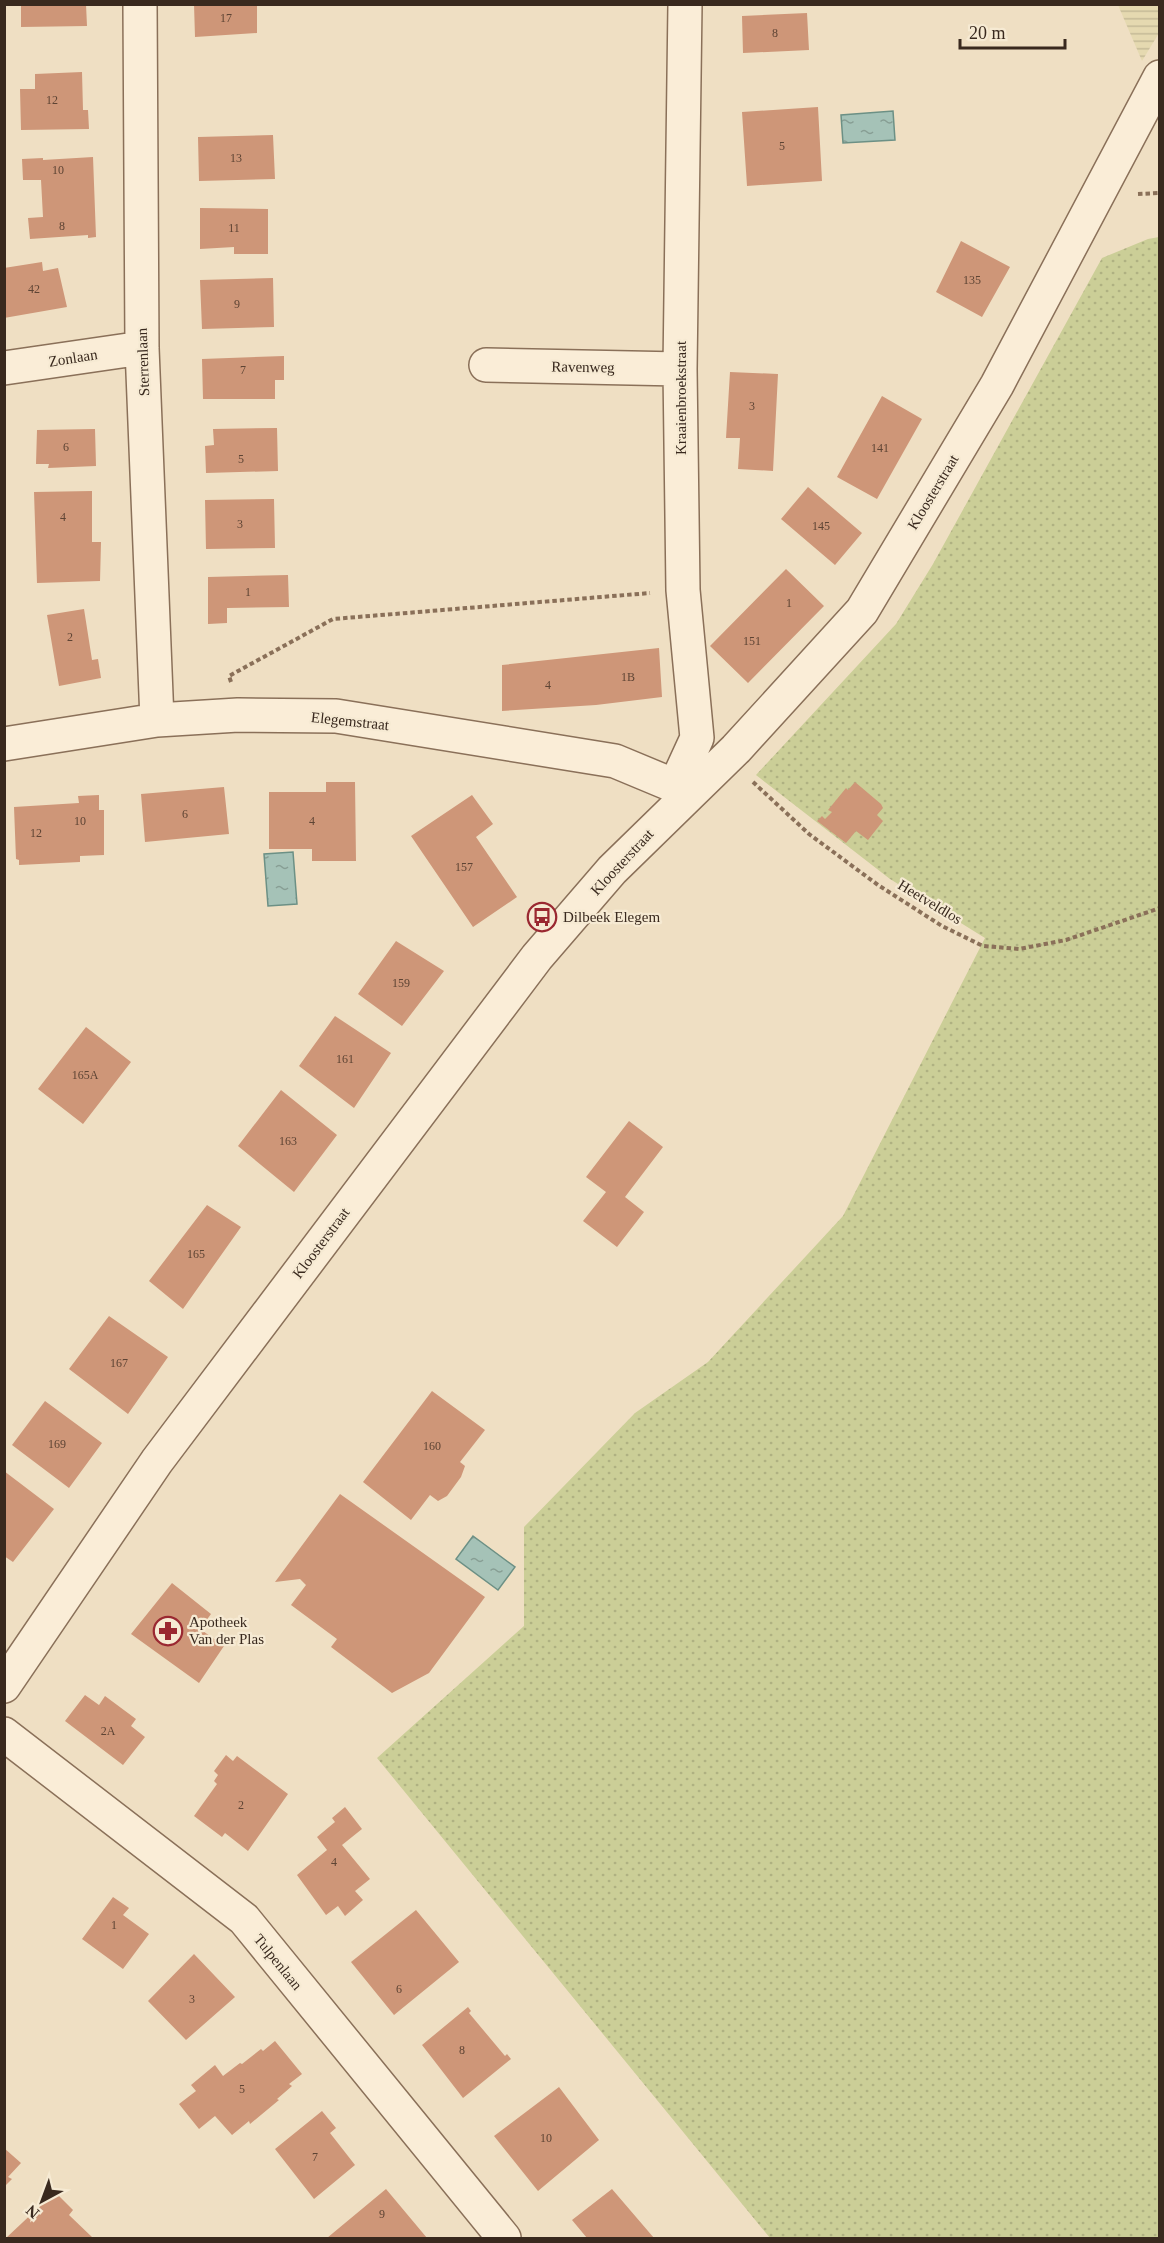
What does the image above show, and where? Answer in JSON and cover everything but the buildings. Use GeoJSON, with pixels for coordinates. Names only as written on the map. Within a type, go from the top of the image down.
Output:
{"type":"FeatureCollection","features":[{"type":"Feature","properties":{"kind":"street","name":"Sterrenlaan"},"geometry":{"type":"LineString","coordinates":[[140,4],[142,348],[157,720]]}},
{"type":"Feature","properties":{"kind":"street","name":"Kraaienbroekstraat"},"geometry":{"type":"LineString","coordinates":[[679,793],[697,738],[683,590],[680,369],[685,4]]}},
{"type":"Feature","properties":{"kind":"street","name":"Kloosterstraat"},"geometry":{"type":"LineString","coordinates":[[17,1669],[157,1461],[537,957],[679,793],[728,756],[862,611],[997,385],[1160,77]]}},
{"type":"Feature","properties":{"kind":"street","name":"Zonlaan"},"geometry":{"type":"LineString","coordinates":[[4,368],[142,348]]}},
{"type":"Feature","properties":{"kind":"street","name":"Ravenweg"},"geometry":{"type":"LineString","coordinates":[[486,365],[680,369]]}},
{"type":"Feature","properties":{"kind":"street","name":"Elegemstraat"},"geometry":{"type":"LineString","coordinates":[[4,744],[157,720],[238,715],[336,717],[615,761],[679,793]]}},
{"type":"Feature","properties":{"kind":"street","name":"Tulpenlaan"},"geometry":{"type":"LineString","coordinates":[[4,1734],[244,1919],[504,2238]]}},
{"type":"Feature","properties":{"kind":"path"},"geometry":{"type":"LineString","coordinates":[[238,715],[229,676],[333,619],[683,590]]}},
{"type":"Feature","properties":{"kind":"path","name":"Heetveldlos"},"geometry":{"type":"LineString","coordinates":[[728,756],[809,834],[878,885],[942,926],[983,946],[1019,949],[1066,940],[1160,908]]}},
{"type":"Feature","properties":{"kind":"shaded area"},"geometry":{"type":"Polygon","coordinates":[[[1118,5],[1159,5],[1159,33],[1142,61],[1118,5]]]}},
{"type":"Feature","properties":{"kind":"green space"},"geometry":{"type":"Polygon","coordinates":[[[1159,237],[1159,2238],[770,2238],[377,1758],[524,1626],[524,1527],[635,1413],[708,1362],[843,1216],[985,938],[890,879],[756,775],[896,624],[933,564],[1102,258],[1148,239],[1159,237]]]}},
{"type":"Feature","properties":{"kind":"water"},"geometry":{"type":"Polygon","coordinates":[[[893,111],[895,140],[843,143],[841,115],[893,111]]]}},
{"type":"Feature","properties":{"kind":"water"},"geometry":{"type":"Polygon","coordinates":[[[293,852],[297,904],[268,906],[264,854],[293,852]]]}},
{"type":"Feature","properties":{"kind":"water"},"geometry":{"type":"Polygon","coordinates":[[[473,1536],[515,1567],[498,1590],[456,1559],[473,1536]]]}},
{"type":"Feature","properties":{"kind":"place","name":"Dilbeek Elegem"},"geometry":{"type":"Point","coordinates":[542,917]}},
{"type":"Feature","properties":{"kind":"place","name":"Apotheek Van der Plas"},"geometry":{"type":"Point","coordinates":[168,1631]}}]}
